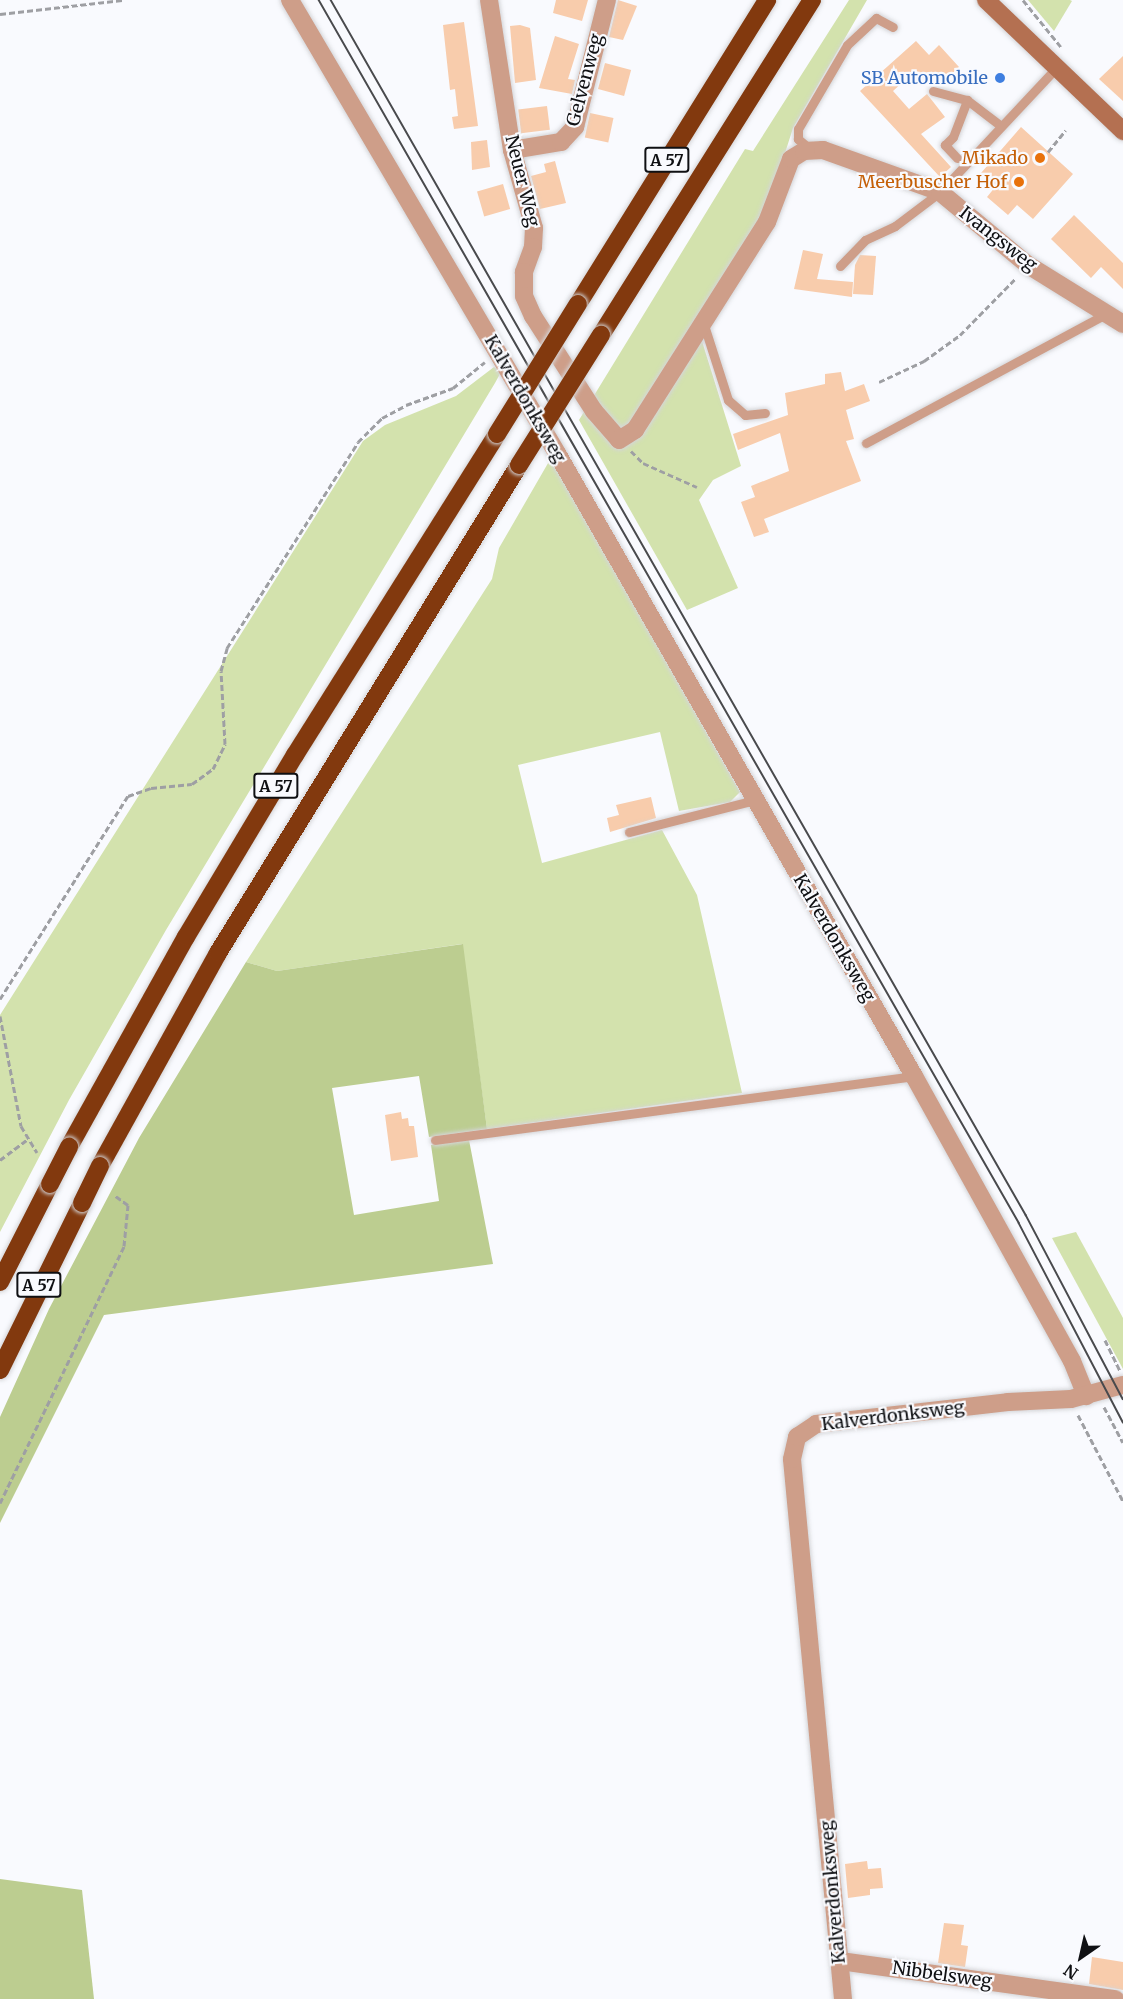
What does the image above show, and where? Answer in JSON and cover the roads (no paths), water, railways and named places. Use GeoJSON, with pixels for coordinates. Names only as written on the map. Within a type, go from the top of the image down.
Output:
{"type":"FeatureCollection","features":[{"type":"Feature","properties":{"kind":"highway","name":"A 57"},"geometry":{"type":"LineString","coordinates":[[0,1282],[69,1147],[186,937],[289,765],[766,0]]}},
{"type":"Feature","properties":{"kind":"highway","name":"A 57"},"geometry":{"type":"LineString","coordinates":[[0,1370],[100,1166],[218,953],[519,465],[812,0]]}},
{"type":"Feature","properties":{"kind":"main road"},"geometry":{"type":"LineString","coordinates":[[986,0],[1123,131]]}},
{"type":"Feature","properties":{"kind":"street","name":"Kalverdonksweg"},"geometry":{"type":"LineString","coordinates":[[290,0],[497,350],[914,1076],[1072,1361],[1085,1396],[1008,1402],[816,1424],[806,1428],[794,1445],[792,1459],[843,1999]]}},
{"type":"Feature","properties":{"kind":"street","name":"Neuer Weg"},"geometry":{"type":"LineString","coordinates":[[489,0],[512,150],[535,238],[524,272],[524,296],[533,316],[594,411],[619,440],[635,430],[703,322]]}},
{"type":"Feature","properties":{"kind":"street","name":"Gelvenweg"},"geometry":{"type":"LineString","coordinates":[[512,150],[561,142],[575,127],[607,0]]}},
{"type":"Feature","properties":{"kind":"street","name":"Ivangsweg"},"geometry":{"type":"LineString","coordinates":[[812,150],[823,150],[940,192],[1028,265],[1123,324]]}},
{"type":"Feature","properties":{"kind":"street"},"geometry":{"type":"LineString","coordinates":[[703,322],[767,222],[791,159],[812,150]]}},
{"type":"Feature","properties":{"kind":"street"},"geometry":{"type":"LineString","coordinates":[[1085,1396],[1123,1385]]}},
{"type":"Feature","properties":{"kind":"street","name":"Nibbelsweg"},"geometry":{"type":"LineString","coordinates":[[840,1961],[1115,1999]]}},
{"type":"Feature","properties":{"kind":"lane"},"geometry":{"type":"LineString","coordinates":[[812,150],[798,139],[798,129],[847,45],[876,18],[892,27]]}},
{"type":"Feature","properties":{"kind":"lane"},"geometry":{"type":"LineString","coordinates":[[840,266],[865,240],[895,226],[940,192],[1001,126],[1032,98],[1056,69]]}},
{"type":"Feature","properties":{"kind":"lane"},"geometry":{"type":"LineString","coordinates":[[933,91],[967,100],[1001,126]]}},
{"type":"Feature","properties":{"kind":"lane"},"geometry":{"type":"LineString","coordinates":[[957,158],[942,142],[953,136],[967,100]]}},
{"type":"Feature","properties":{"kind":"lane"},"geometry":{"type":"LineString","coordinates":[[866,443],[1106,314]]}},
{"type":"Feature","properties":{"kind":"lane"},"geometry":{"type":"LineString","coordinates":[[703,322],[728,400],[745,415],[765,413]]}},
{"type":"Feature","properties":{"kind":"lane"},"geometry":{"type":"LineString","coordinates":[[629,832],[755,800]]}},
{"type":"Feature","properties":{"kind":"lane"},"geometry":{"type":"LineString","coordinates":[[435,1140],[914,1076]]}},
{"type":"Feature","properties":{"kind":"tram line"},"geometry":{"type":"LineString","coordinates":[[319,0],[1019,1223],[1123,1422]]}},
{"type":"Feature","properties":{"kind":"tram line"},"geometry":{"type":"LineString","coordinates":[[331,0],[1026,1215],[1123,1399]]}},
{"type":"Feature","properties":{"kind":"place","name":"SB Automobile"},"geometry":{"type":"Point","coordinates":[1000,78]}},
{"type":"Feature","properties":{"kind":"place","name":"Mikado"},"geometry":{"type":"Point","coordinates":[1040,158]}},
{"type":"Feature","properties":{"kind":"place","name":"Meerbuscher Hof"},"geometry":{"type":"Point","coordinates":[1019,182]}}]}
